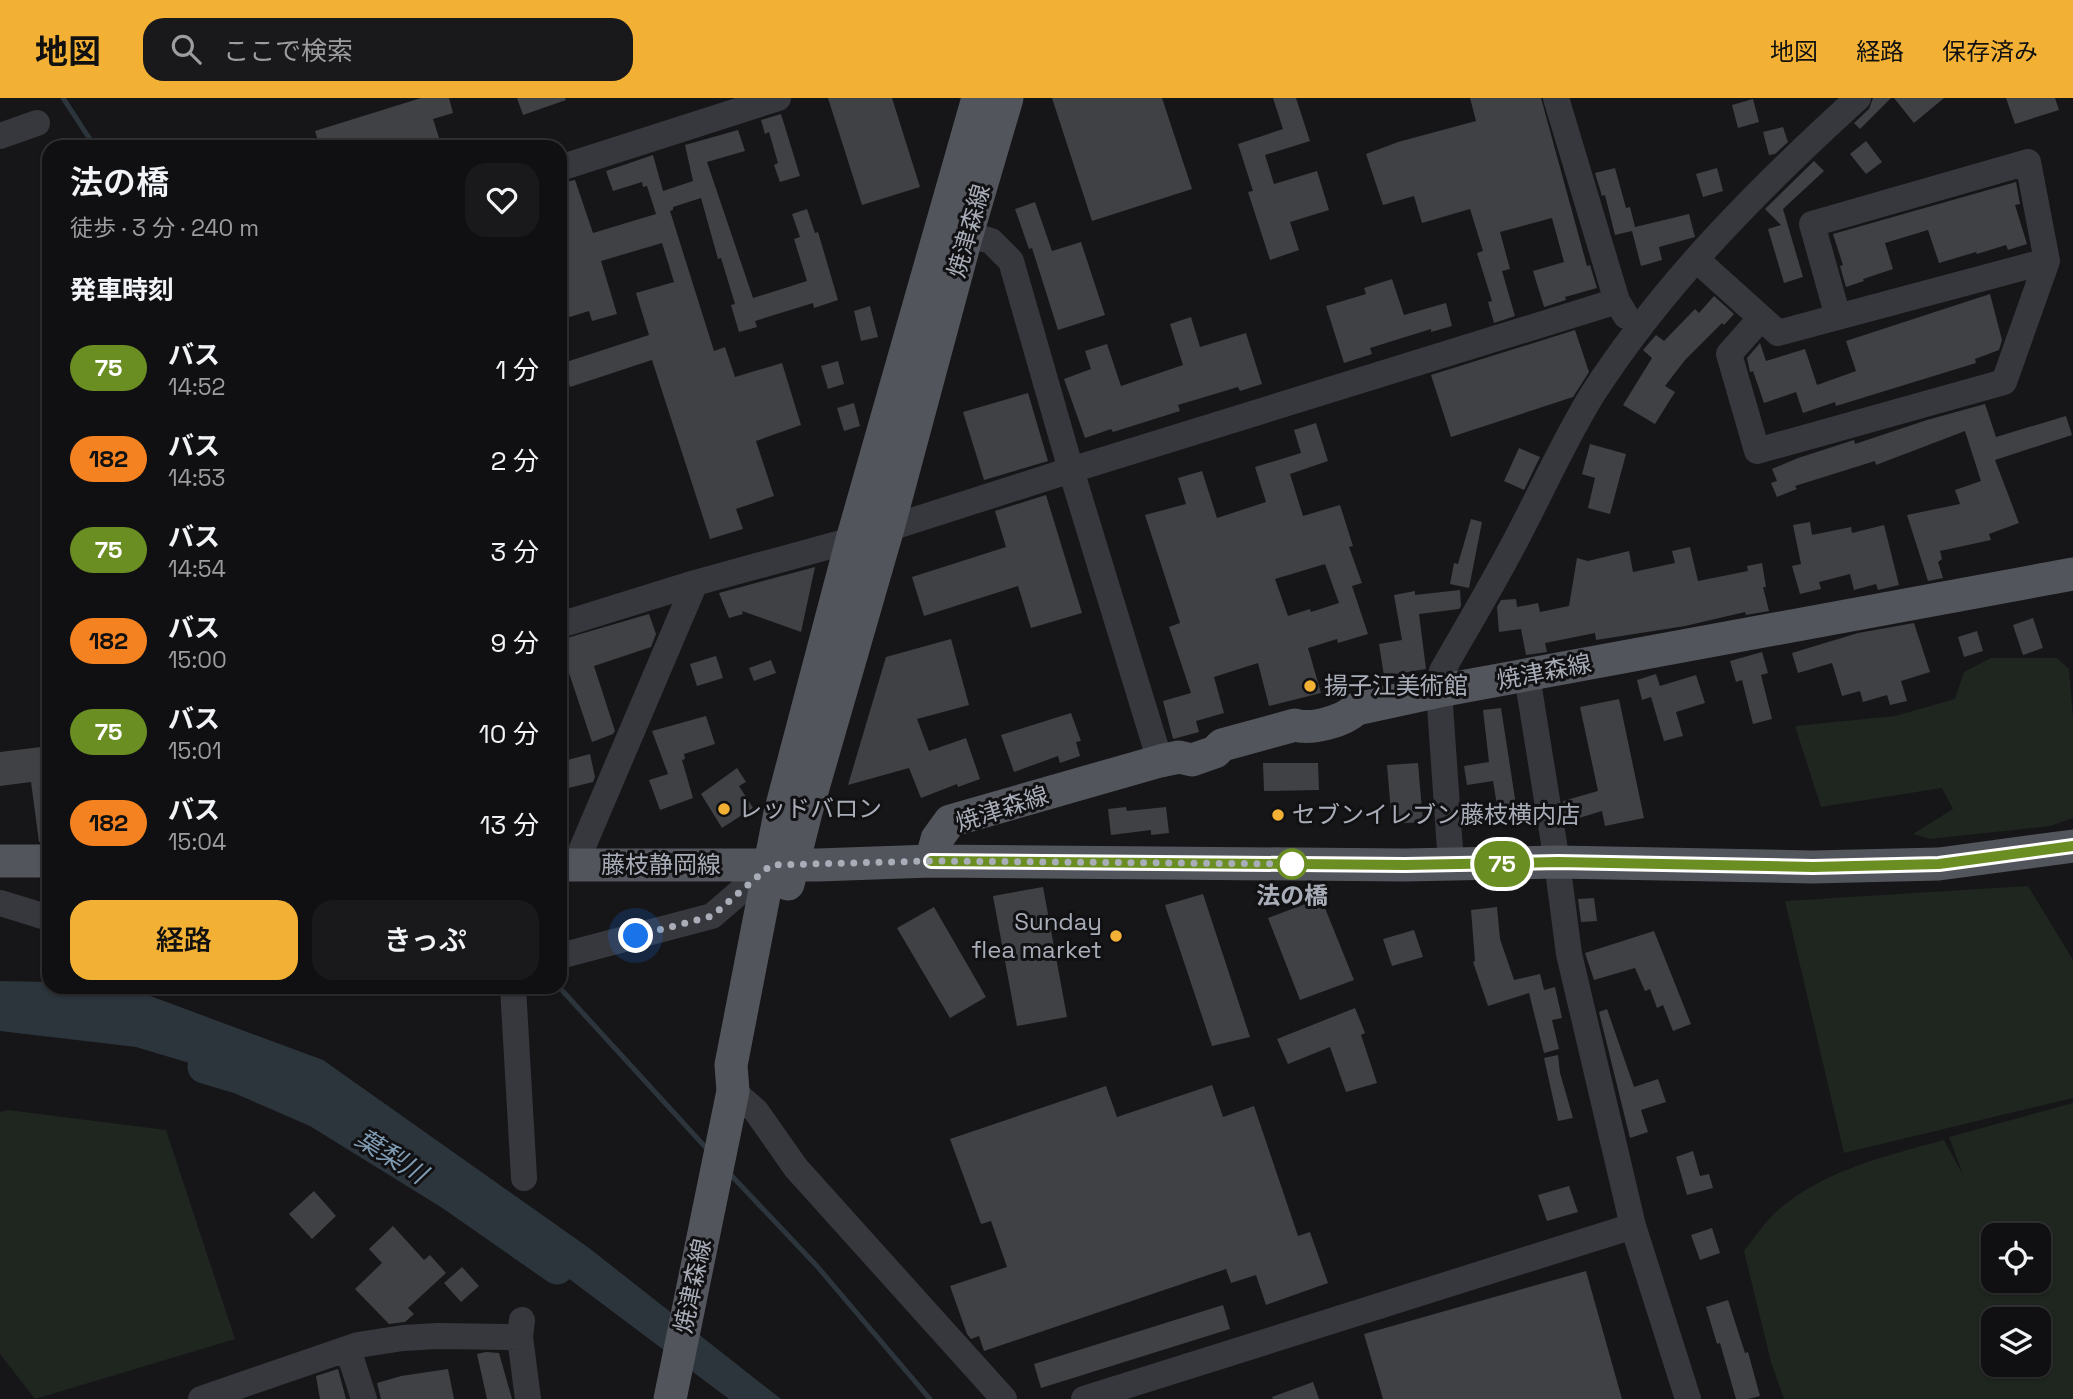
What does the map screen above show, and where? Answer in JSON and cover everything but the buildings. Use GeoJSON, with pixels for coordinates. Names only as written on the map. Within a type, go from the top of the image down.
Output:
{"type":"FeatureCollection","features":[{"type":"Feature","properties":{"kind":"main road","name":"焼津森線"},"geometry":{"type":"LineString","coordinates":[[782,865],[780,813],[852,540],[978,98]]}},
{"type":"Feature","properties":{"kind":"main road","name":"焼津森線"},"geometry":{"type":"LineString","coordinates":[[670,1399],[733,1090],[731,1065],[782,865],[888,528],[967,234],[1007,98]]}},
{"type":"Feature","properties":{"kind":"main road","name":"焼津森線"},"geometry":{"type":"LineString","coordinates":[[931,861],[937,839],[950,821],[1160,761],[1179,757],[1192,760],[1215,752],[1222,745],[1295,725],[1305,728],[1349,716],[1356,709],[1439,691],[2073,574]]}},
{"type":"Feature","properties":{"kind":"main road","name":"藤枝静岡線"},"geometry":{"type":"LineString","coordinates":[[568,865],[782,865],[931,861],[1451,864],[1558,862],[1813,867],[1939,864],[2073,846]]}},
{"type":"Feature","properties":{"kind":"main road"},"geometry":{"type":"LineString","coordinates":[[0,862],[42,862]]}},
{"type":"Feature","properties":{"kind":"street"},"geometry":{"type":"LineString","coordinates":[[567,166],[778,98]]}},
{"type":"Feature","properties":{"kind":"street"},"geometry":{"type":"LineString","coordinates":[[1556,98],[1617,301],[1635,333]]}},
{"type":"Feature","properties":{"kind":"street"},"geometry":{"type":"LineString","coordinates":[[1451,864],[1439,691],[1442,671],[1520,533],[1570,434],[1635,333],[1697,260],[1807,144],[1858,98]]}},
{"type":"Feature","properties":{"kind":"street"},"geometry":{"type":"LineString","coordinates":[[0,136],[37,123]]}},
{"type":"Feature","properties":{"kind":"street"},"geometry":{"type":"LineString","coordinates":[[1761,318],[1729,354],[1758,451],[2004,382],[2046,261],[2028,162],[1812,224],[1838,317]]}},
{"type":"Feature","properties":{"kind":"street"},"geometry":{"type":"LineString","coordinates":[[967,234],[991,241],[1011,261],[1071,470],[1160,761]]}},
{"type":"Feature","properties":{"kind":"street"},"geometry":{"type":"LineString","coordinates":[[1697,260],[1778,333],[2046,261]]}},
{"type":"Feature","properties":{"kind":"street"},"geometry":{"type":"LineString","coordinates":[[567,623],[695,583],[852,540],[1617,301]]}},
{"type":"Feature","properties":{"kind":"street"},"geometry":{"type":"LineString","coordinates":[[568,865],[695,583]]}},
{"type":"Feature","properties":{"kind":"street"},"geometry":{"type":"LineString","coordinates":[[1527,676],[1558,862],[1569,954],[1633,1226],[1688,1399]]}},
{"type":"Feature","properties":{"kind":"street"},"geometry":{"type":"LineString","coordinates":[[567,954],[712,916],[782,865]]}},
{"type":"Feature","properties":{"kind":"street"},"geometry":{"type":"LineString","coordinates":[[0,903],[42,916]]}},
{"type":"Feature","properties":{"kind":"street"},"geometry":{"type":"LineString","coordinates":[[513,994],[524,1178]]}},
{"type":"Feature","properties":{"kind":"street"},"geometry":{"type":"LineString","coordinates":[[733,1090],[756,1111],[796,1168],[1004,1399]]}},
{"type":"Feature","properties":{"kind":"street"},"geometry":{"type":"LineString","coordinates":[[1084,1399],[1633,1226]]}},
{"type":"Feature","properties":{"kind":"street"},"geometry":{"type":"LineString","coordinates":[[201,1399],[348,1349],[403,1338],[521,1328],[528,1399]]}},
{"type":"Feature","properties":{"kind":"street"},"geometry":{"type":"LineString","coordinates":[[348,1349],[365,1399]]}},
{"type":"Feature","properties":{"kind":"shaded area"},"geometry":{"type":"Polygon","coordinates":[[[1991,658],[2057,658],[2069,669],[2073,718],[2073,818],[2050,826],[1930,839],[1913,834],[1953,809],[1942,788],[1821,807],[1795,726],[1895,716],[1955,699],[1964,672],[1991,658]]]}},
{"type":"Feature","properties":{"kind":"shaded area"},"geometry":{"type":"Polygon","coordinates":[[[2028,886],[2073,960],[2073,1098],[1844,1153],[1785,901],[2028,886]]]}},
{"type":"Feature","properties":{"kind":"shaded area"},"geometry":{"type":"Polygon","coordinates":[[[0,981],[42,982],[42,994],[145,994],[323,1060],[589,1248],[781,1399],[729,1399],[343,1109],[136,1047],[0,1031],[0,981]]]}},
{"type":"Feature","properties":{"kind":"shaded area"},"geometry":{"type":"Polygon","coordinates":[[[2073,1103],[2073,1399],[1784,1399],[1771,1362],[1744,1251],[1771,1217],[1793,1198],[1833,1176],[1877,1159],[1944,1140],[1964,1177],[1949,1137],[2073,1103]]]}},
{"type":"Feature","properties":{"kind":"shaded area"},"geometry":{"type":"Polygon","coordinates":[[[8,1110],[166,1130],[235,1339],[35,1399],[0,1354],[0,1112],[8,1110]]]}},
{"type":"Feature","properties":{"kind":"waterway"},"geometry":{"type":"LineString","coordinates":[[63,98],[90,140]]}},
{"type":"Feature","properties":{"kind":"waterway"},"geometry":{"type":"LineString","coordinates":[[565,994],[708,1150]]}},
{"type":"Feature","properties":{"kind":"waterway","name":"葉梨川"},"geometry":{"type":"LineString","coordinates":[[204,1067],[241,1078],[317,1111],[451,1194],[557,1268]]}},
{"type":"Feature","properties":{"kind":"waterway"},"geometry":{"type":"LineString","coordinates":[[729,1173],[816,1265],[930,1399]]}},
{"type":"Feature","properties":{"kind":"bus line","name":"75"},"geometry":{"type":"LineString","coordinates":[[931,861],[1405,865],[1558,862],[1813,867],[1939,864],[2073,846]]}},
{"type":"Feature","properties":{"kind":"place","name":"揚子江美術館"},"geometry":{"type":"Point","coordinates":[1310,686]}},
{"type":"Feature","properties":{"kind":"place","name":"レッドバロン"},"geometry":{"type":"Point","coordinates":[724,809]}},
{"type":"Feature","properties":{"kind":"place","name":"セブンイレブン藤枝横内店"},"geometry":{"type":"Point","coordinates":[1278,815]}},
{"type":"Feature","properties":{"kind":"place","name":"法の橋"},"geometry":{"type":"Point","coordinates":[1292,864]}},
{"type":"Feature","properties":{"kind":"place","name":"Sunday flea market"},"geometry":{"type":"Point","coordinates":[1116,936]}},
{"type":"Feature","properties":{"kind":"route"},"geometry":{"type":"LineString","coordinates":[[636,936],[712,916],[771,865],[931,861],[1292,864]]}}]}
